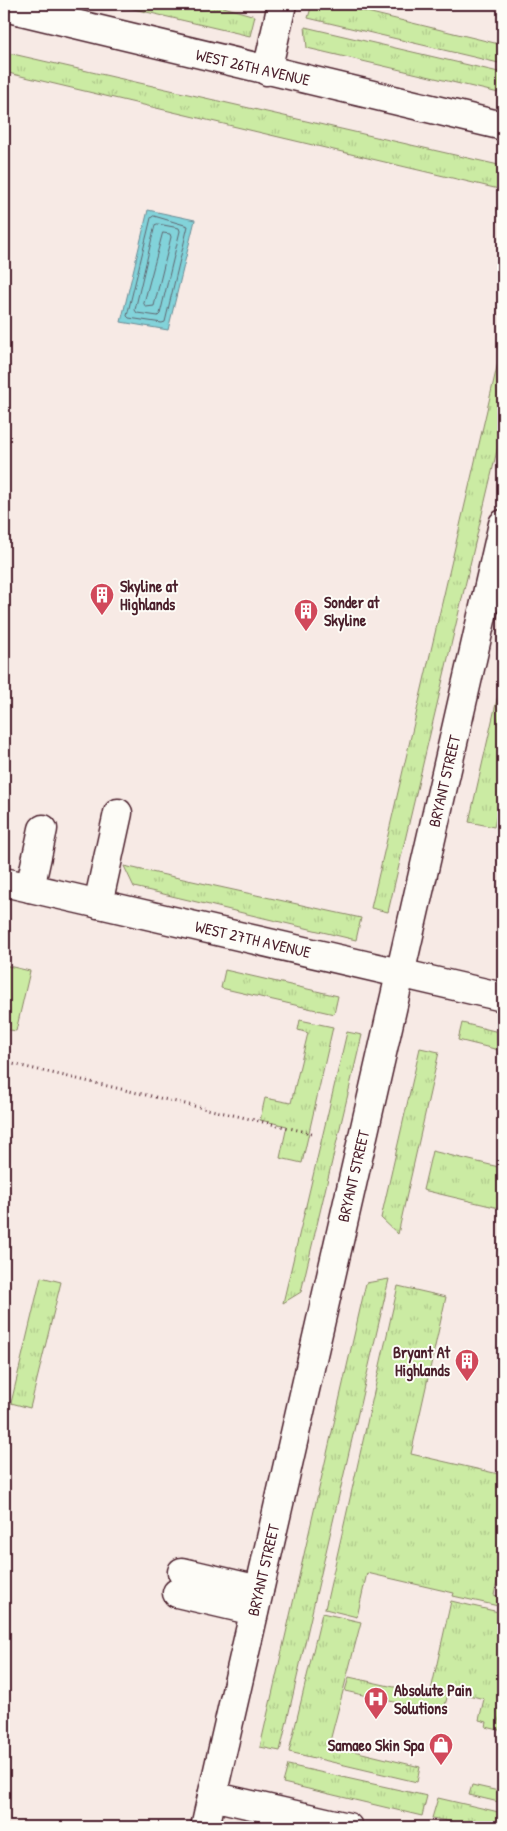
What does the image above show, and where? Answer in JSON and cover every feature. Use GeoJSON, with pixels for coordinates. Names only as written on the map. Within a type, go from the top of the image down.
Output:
{"type":"FeatureCollection","features":[{"type":"Feature","properties":{"kind":"street"},"geometry":{"type":"LineString","coordinates":[[267,70],[282,4]]}},
{"type":"Feature","properties":{"kind":"street","name":"WEST 26TH AVENUE"},"geometry":{"type":"LineString","coordinates":[[4,7],[503,126]]}},
{"type":"Feature","properties":{"kind":"street","name":"BRYANT STREET"},"geometry":{"type":"LineString","coordinates":[[205,1827],[503,524]]}},
{"type":"Feature","properties":{"kind":"street"},"geometry":{"type":"LineString","coordinates":[[98,904],[118,813]]}},
{"type":"Feature","properties":{"kind":"street"},"geometry":{"type":"LineString","coordinates":[[17,885],[43,829]]}},
{"type":"Feature","properties":{"kind":"street","name":"WEST 27TH AVENUE"},"geometry":{"type":"LineString","coordinates":[[17,885],[503,997]]}},
{"type":"Feature","properties":{"kind":"street"},"geometry":{"type":"LineString","coordinates":[[179,1582],[256,1600]]}},
{"type":"Feature","properties":{"kind":"street"},"geometry":{"type":"LineString","coordinates":[[212,1796],[348,1827]]}},
{"type":"Feature","properties":{"kind":"path"},"geometry":{"type":"LineString","coordinates":[[4,1062],[315,1134]]}},
{"type":"Feature","properties":{"kind":"green space"},"geometry":{"type":"Polygon","coordinates":[[[112,4],[213,4],[255,16],[250,36],[112,4]]]}},
{"type":"Feature","properties":{"kind":"green space"},"geometry":{"type":"Polygon","coordinates":[[[312,4],[334,4],[503,45],[503,64],[308,18],[312,4]]]}},
{"type":"Feature","properties":{"kind":"green space"},"geometry":{"type":"Polygon","coordinates":[[[305,27],[503,73],[503,94],[307,48],[305,27]]]}},
{"type":"Feature","properties":{"kind":"green space"},"geometry":{"type":"Polygon","coordinates":[[[4,52],[503,166],[503,190],[4,72],[4,52]]]}},
{"type":"Feature","properties":{"kind":"green space"},"geometry":{"type":"Polygon","coordinates":[[[503,341],[503,425],[388,912],[371,908],[503,341]]]}},
{"type":"Feature","properties":{"kind":"green space"},"geometry":{"type":"Polygon","coordinates":[[[503,673],[503,787],[494,827],[469,822],[503,673]]]}},
{"type":"Feature","properties":{"kind":"green space"},"geometry":{"type":"Polygon","coordinates":[[[124,866],[361,918],[356,940],[134,887],[124,866]]]}},
{"type":"Feature","properties":{"kind":"green space"},"geometry":{"type":"Polygon","coordinates":[[[4,965],[30,971],[16,1031],[4,1029],[4,965]]]}},
{"type":"Feature","properties":{"kind":"green space"},"geometry":{"type":"Polygon","coordinates":[[[225,970],[338,996],[334,1014],[221,988],[225,970]]]}},
{"type":"Feature","properties":{"kind":"green space"},"geometry":{"type":"Polygon","coordinates":[[[300,1020],[333,1027],[302,1163],[280,1158],[287,1126],[260,1120],[265,1098],[291,1103],[308,1033],[298,1030],[300,1020]]]}},
{"type":"Feature","properties":{"kind":"green space"},"geometry":{"type":"Polygon","coordinates":[[[462,1023],[503,1033],[503,1051],[458,1040],[462,1023]]]}},
{"type":"Feature","properties":{"kind":"green space"},"geometry":{"type":"Polygon","coordinates":[[[347,1032],[362,1035],[301,1292],[283,1303],[347,1032]]]}},
{"type":"Feature","properties":{"kind":"green space"},"geometry":{"type":"Polygon","coordinates":[[[420,1048],[439,1052],[398,1234],[381,1218],[420,1048]]]}},
{"type":"Feature","properties":{"kind":"green space"},"geometry":{"type":"Polygon","coordinates":[[[432,1151],[503,1168],[503,1209],[423,1190],[432,1151]]]}},
{"type":"Feature","properties":{"kind":"green space"},"geometry":{"type":"Polygon","coordinates":[[[41,1277],[61,1282],[30,1408],[11,1403],[41,1277]]]}},
{"type":"Feature","properties":{"kind":"green space"},"geometry":{"type":"Polygon","coordinates":[[[389,1279],[280,1751],[260,1747],[366,1283],[389,1279]]]}},
{"type":"Feature","properties":{"kind":"green space"},"geometry":{"type":"Polygon","coordinates":[[[398,1286],[446,1297],[411,1454],[503,1475],[503,1557],[494,1595],[503,1598],[503,1607],[453,1596],[454,1593],[367,1573],[357,1617],[325,1609],[398,1286]]]}},
{"type":"Feature","properties":{"kind":"green space"},"geometry":{"type":"Polygon","coordinates":[[[451,1601],[503,1613],[503,1731],[486,1727],[487,1722],[479,1720],[484,1699],[449,1690],[443,1713],[345,1691],[349,1677],[430,1695],[451,1601]]]}},
{"type":"Feature","properties":{"kind":"green space"},"geometry":{"type":"Polygon","coordinates":[[[322,1613],[361,1622],[329,1745],[420,1767],[417,1782],[289,1752],[322,1613]]]}},
{"type":"Feature","properties":{"kind":"green space"},"geometry":{"type":"Polygon","coordinates":[[[288,1765],[427,1796],[422,1816],[283,1783],[288,1765]]]}},
{"type":"Feature","properties":{"kind":"green space"},"geometry":{"type":"Polygon","coordinates":[[[472,1785],[503,1792],[503,1803],[469,1795],[472,1785]]]}},
{"type":"Feature","properties":{"kind":"green space"},"geometry":{"type":"Polygon","coordinates":[[[438,1798],[503,1813],[503,1827],[474,1827],[432,1818],[438,1798]]]}},
{"type":"Feature","properties":{"kind":"water"},"geometry":{"type":"Polygon","coordinates":[[[148,210],[195,220],[168,330],[121,322],[148,210]]]}},
{"type":"Feature","properties":{"kind":"place","name":"Skyline at Highlands"},"geometry":{"type":"Point","coordinates":[102,616]}},
{"type":"Feature","properties":{"kind":"place","name":"Sonder at Skyline"},"geometry":{"type":"Point","coordinates":[306,632]}},
{"type":"Feature","properties":{"kind":"place","name":"Bryant At Highlands"},"geometry":{"type":"Point","coordinates":[467,1382]}},
{"type":"Feature","properties":{"kind":"place","name":"Absolute Pain Solutions"},"geometry":{"type":"Point","coordinates":[376,1720]}},
{"type":"Feature","properties":{"kind":"place","name":"Samaeo Skin Spa"},"geometry":{"type":"Point","coordinates":[441,1766]}}]}
